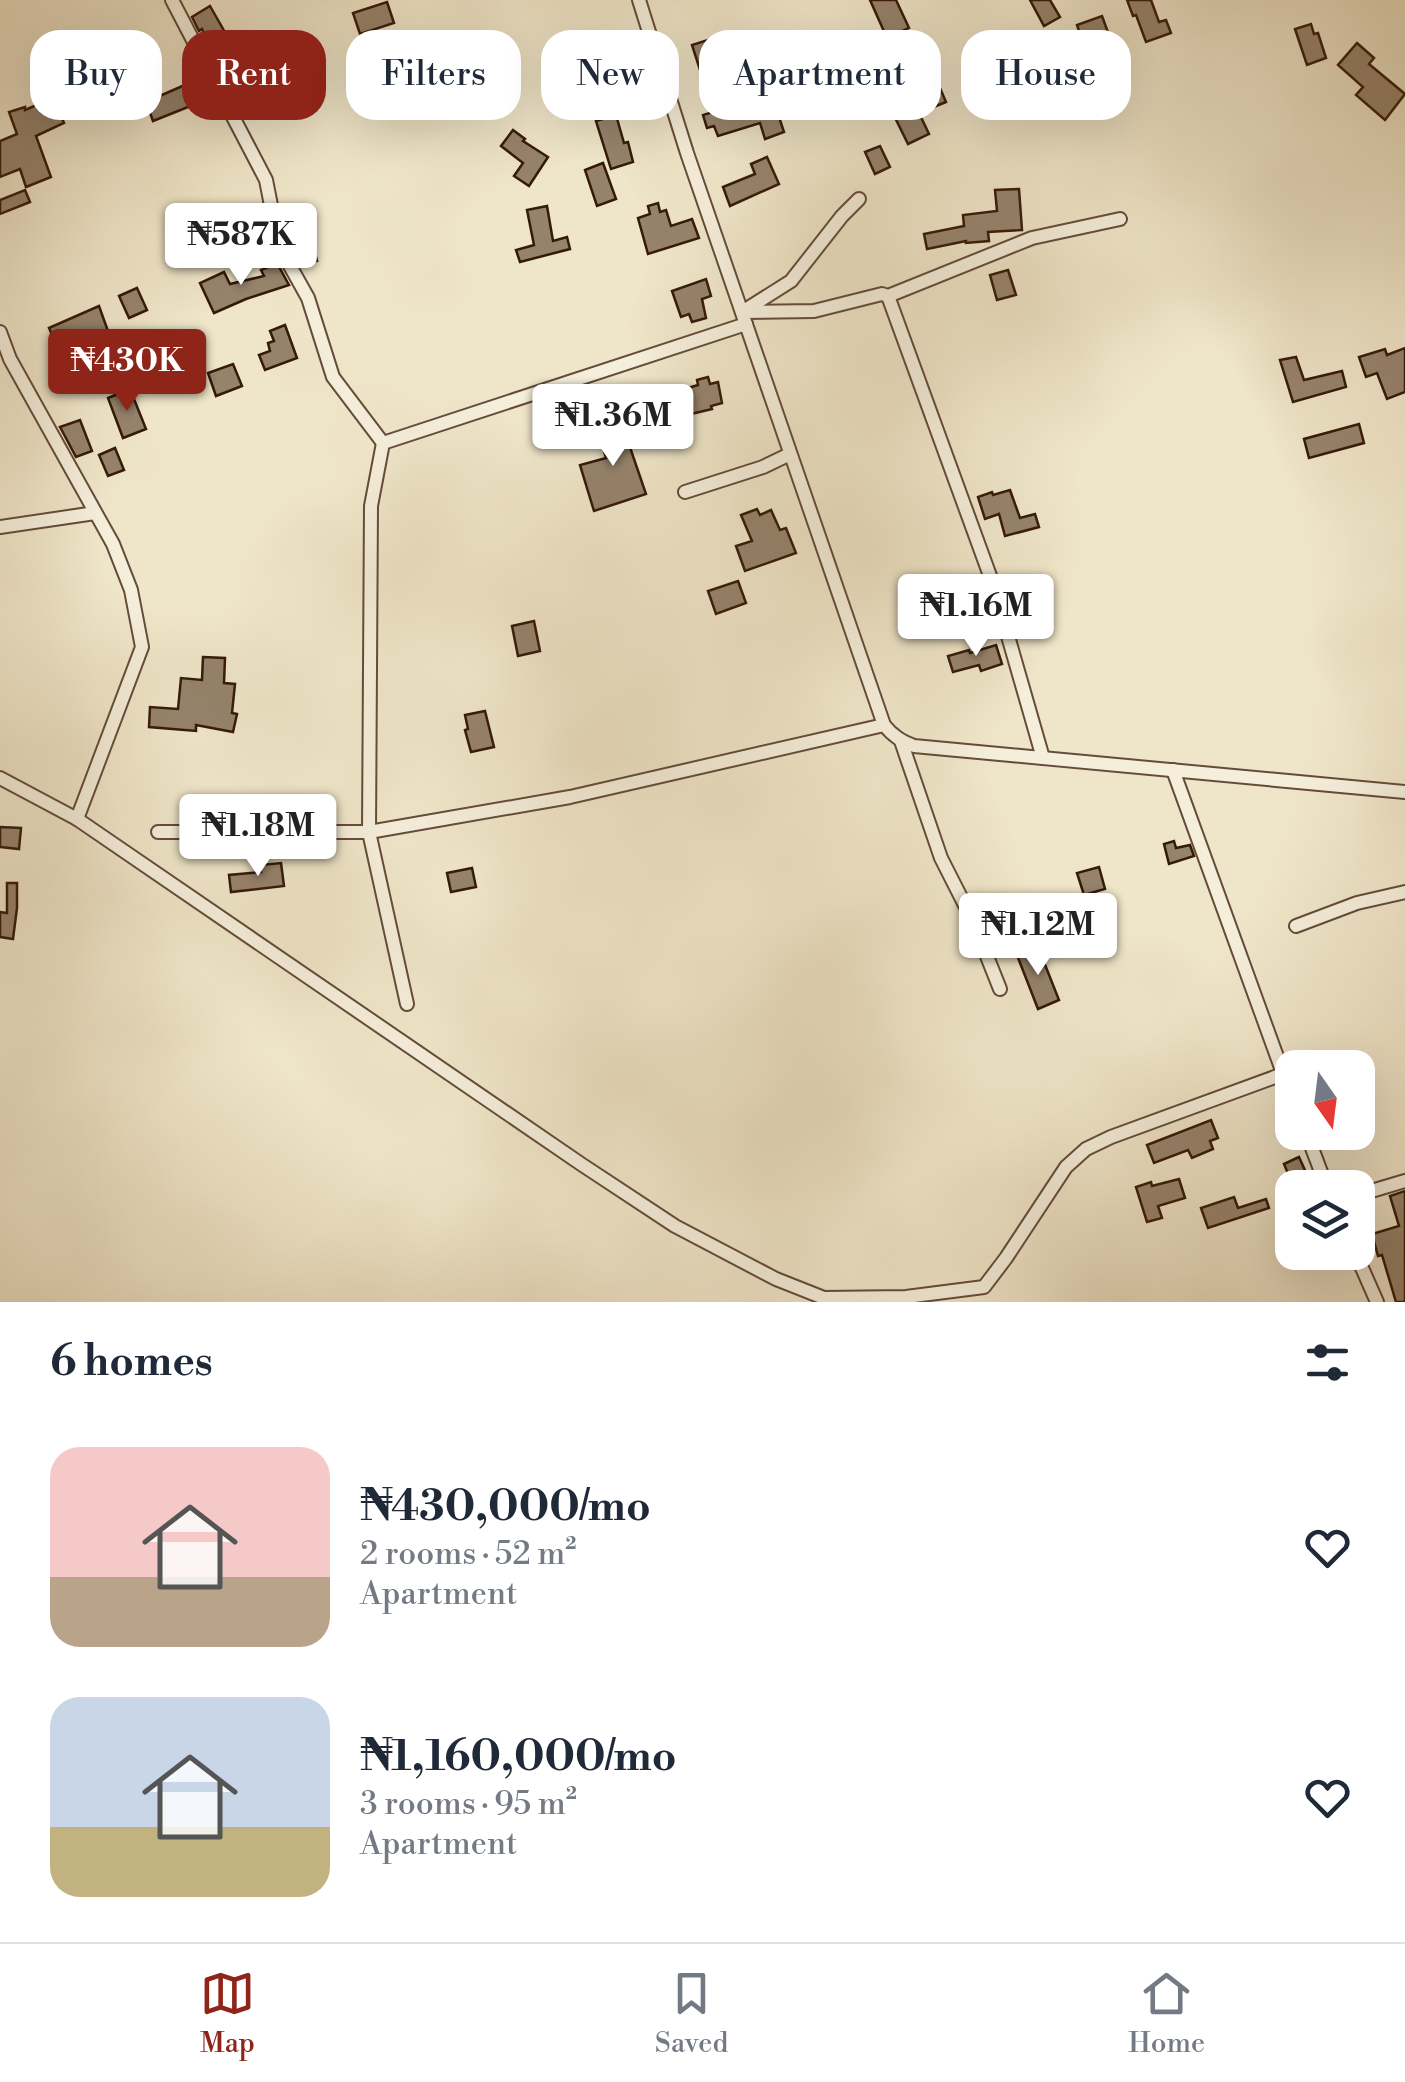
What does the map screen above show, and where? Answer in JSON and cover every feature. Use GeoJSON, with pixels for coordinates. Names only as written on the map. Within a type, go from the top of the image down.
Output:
{"type":"FeatureCollection","features":[{"type":"Feature","properties":{"kind":"street"},"geometry":{"type":"LineString","coordinates":[[172,0],[266,180],[279,246],[308,298],[333,377],[384,443],[371,506],[369,832],[407,1004]]}},
{"type":"Feature","properties":{"kind":"street"},"geometry":{"type":"LineString","coordinates":[[640,0],[687,153],[884,725],[900,741],[914,746],[1405,792]]}},
{"type":"Feature","properties":{"kind":"street"},"geometry":{"type":"LineString","coordinates":[[744,318],[792,282],[860,198]]}},
{"type":"Feature","properties":{"kind":"street"},"geometry":{"type":"LineString","coordinates":[[384,443],[744,318],[814,311],[882,294],[888,296],[1032,238],[1120,219]]}},
{"type":"Feature","properties":{"kind":"street"},"geometry":{"type":"LineString","coordinates":[[888,296],[994,584],[1043,758]]}},
{"type":"Feature","properties":{"kind":"street"},"geometry":{"type":"LineString","coordinates":[[0,332],[10,359],[114,544],[131,590],[142,647],[77,820]]}},
{"type":"Feature","properties":{"kind":"street"},"geometry":{"type":"LineString","coordinates":[[686,492],[790,454]]}},
{"type":"Feature","properties":{"kind":"street"},"geometry":{"type":"LineString","coordinates":[[0,527],[94,513]]}},
{"type":"Feature","properties":{"kind":"street"},"geometry":{"type":"LineString","coordinates":[[158,832],[369,832],[570,797],[884,725]]}},
{"type":"Feature","properties":{"kind":"street"},"geometry":{"type":"LineString","coordinates":[[900,741],[941,858],[974,921],[1000,988]]}},
{"type":"Feature","properties":{"kind":"street"},"geometry":{"type":"LineString","coordinates":[[1173,770],[1275,1052]]}},
{"type":"Feature","properties":{"kind":"street"},"geometry":{"type":"LineString","coordinates":[[0,778],[77,820],[675,1226],[776,1280],[824,1298],[906,1297],[984,1286],[1066,1166],[1086,1149],[1275,1077]]}},
{"type":"Feature","properties":{"kind":"street"},"geometry":{"type":"LineString","coordinates":[[1296,926],[1357,903],[1405,892]]}},
{"type":"Feature","properties":{"kind":"street"},"geometry":{"type":"LineString","coordinates":[[1375,1191],[1405,1181]]}},
{"type":"Feature","properties":{"kind":"street"},"geometry":{"type":"LineString","coordinates":[[1363,1270],[1377,1302]]}},
{"type":"Feature","properties":{"kind":"building"},"geometry":{"type":"Polygon","coordinates":[[[870,0],[896,0],[909,28],[883,30],[870,0]]]}},
{"type":"Feature","properties":{"kind":"building"},"geometry":{"type":"Polygon","coordinates":[[[1030,0],[1050,0],[1060,17],[1044,26],[1030,0]]]}},
{"type":"Feature","properties":{"kind":"building"},"geometry":{"type":"Polygon","coordinates":[[[1127,0],[1151,0],[1159,22],[1166,20],[1171,33],[1146,42],[1127,0]]]}},
{"type":"Feature","properties":{"kind":"building"},"geometry":{"type":"Polygon","coordinates":[[[387,2],[394,23],[359,30],[353,13],[387,2]]]}},
{"type":"Feature","properties":{"kind":"building"},"geometry":{"type":"Polygon","coordinates":[[[210,6],[224,30],[198,30],[192,17],[210,6]]]}},
{"type":"Feature","properties":{"kind":"building"},"geometry":{"type":"Polygon","coordinates":[[[1102,16],[1107,30],[1079,30],[1077,25],[1102,16]]]}},
{"type":"Feature","properties":{"kind":"building"},"geometry":{"type":"Polygon","coordinates":[[[1311,24],[1326,58],[1307,65],[1295,29],[1311,24]]]}},
{"type":"Feature","properties":{"kind":"building"},"geometry":{"type":"Polygon","coordinates":[[[699,43],[699,67],[692,45],[699,43]]]}},
{"type":"Feature","properties":{"kind":"building"},"geometry":{"type":"Polygon","coordinates":[[[1357,43],[1374,58],[1369,64],[1405,94],[1385,120],[1356,95],[1363,87],[1338,65],[1357,43]]]}},
{"type":"Feature","properties":{"kind":"building"},"geometry":{"type":"Polygon","coordinates":[[[182,86],[182,109],[162,117],[162,95],[182,86]]]}},
{"type":"Feature","properties":{"kind":"building"},"geometry":{"type":"Polygon","coordinates":[[[30,108],[30,120],[64,123],[36,136],[51,177],[26,187],[20,169],[0,177],[0,141],[17,134],[9,112],[30,108]]]}},
{"type":"Feature","properties":{"kind":"building"},"geometry":{"type":"Polygon","coordinates":[[[617,120],[633,162],[611,169],[596,121],[617,120]]]}},
{"type":"Feature","properties":{"kind":"building"},"geometry":{"type":"Polygon","coordinates":[[[705,120],[780,120],[784,132],[765,139],[760,123],[718,136],[714,126],[707,128],[705,120]]]}},
{"type":"Feature","properties":{"kind":"building"},"geometry":{"type":"Polygon","coordinates":[[[896,120],[922,120],[929,134],[908,144],[896,120]]]}},
{"type":"Feature","properties":{"kind":"building"},"geometry":{"type":"Polygon","coordinates":[[[513,130],[548,157],[529,186],[514,176],[523,163],[501,146],[513,130]]]}},
{"type":"Feature","properties":{"kind":"building"},"geometry":{"type":"Polygon","coordinates":[[[880,146],[890,167],[875,174],[865,152],[880,146]]]}},
{"type":"Feature","properties":{"kind":"building"},"geometry":{"type":"Polygon","coordinates":[[[767,157],[779,184],[730,206],[723,187],[755,174],[751,164],[767,157]]]}},
{"type":"Feature","properties":{"kind":"building"},"geometry":{"type":"Polygon","coordinates":[[[603,163],[616,199],[597,206],[585,170],[603,163]]]}},
{"type":"Feature","properties":{"kind":"building"},"geometry":{"type":"Polygon","coordinates":[[[1019,189],[1022,230],[988,232],[989,241],[927,249],[924,234],[964,226],[963,215],[997,211],[995,190],[1019,189]]]}},
{"type":"Feature","properties":{"kind":"building"},"geometry":{"type":"Polygon","coordinates":[[[25,190],[30,202],[0,214],[0,200],[25,190]]]}},
{"type":"Feature","properties":{"kind":"building"},"geometry":{"type":"Polygon","coordinates":[[[658,203],[660,212],[666,210],[671,226],[692,219],[699,238],[648,254],[638,218],[650,214],[648,206],[658,203]]]}},
{"type":"Feature","properties":{"kind":"building"},"geometry":{"type":"Polygon","coordinates":[[[547,206],[553,241],[567,237],[570,249],[520,262],[516,250],[534,245],[527,210],[547,206]]]}},
{"type":"Feature","properties":{"kind":"building"},"geometry":{"type":"Polygon","coordinates":[[[304,238],[308,251],[314,249],[317,261],[301,266],[289,243],[304,238]]]}},
{"type":"Feature","properties":{"kind":"building"},"geometry":{"type":"Polygon","coordinates":[[[277,263],[289,285],[214,313],[200,283],[224,272],[230,284],[264,276],[261,270],[277,263]]]}},
{"type":"Feature","properties":{"kind":"building"},"geometry":{"type":"Polygon","coordinates":[[[1008,270],[1016,295],[997,300],[990,275],[1008,270]]]}},
{"type":"Feature","properties":{"kind":"building"},"geometry":{"type":"Polygon","coordinates":[[[706,279],[711,296],[702,299],[706,318],[692,322],[689,314],[681,317],[672,291],[706,279]]]}},
{"type":"Feature","properties":{"kind":"building"},"geometry":{"type":"Polygon","coordinates":[[[137,288],[147,310],[129,318],[119,296],[137,288]]]}},
{"type":"Feature","properties":{"kind":"building"},"geometry":{"type":"Polygon","coordinates":[[[99,306],[109,334],[61,356],[49,328],[99,306]]]}},
{"type":"Feature","properties":{"kind":"building"},"geometry":{"type":"Polygon","coordinates":[[[285,325],[297,358],[265,370],[259,355],[270,351],[268,343],[274,341],[270,331],[285,325]]]}},
{"type":"Feature","properties":{"kind":"building"},"geometry":{"type":"Polygon","coordinates":[[[1405,348],[1405,392],[1387,399],[1377,373],[1366,377],[1359,357],[1385,349],[1387,355],[1405,348]]]}},
{"type":"Feature","properties":{"kind":"building"},"geometry":{"type":"Polygon","coordinates":[[[1296,357],[1304,380],[1342,371],[1346,387],[1293,402],[1280,360],[1296,357]]]}},
{"type":"Feature","properties":{"kind":"building"},"geometry":{"type":"Polygon","coordinates":[[[233,364],[242,386],[216,396],[208,373],[233,364]]]}},
{"type":"Feature","properties":{"kind":"building"},"geometry":{"type":"Polygon","coordinates":[[[708,377],[710,384],[718,382],[722,403],[691,414],[684,389],[708,377]]]}},
{"type":"Feature","properties":{"kind":"building"},"geometry":{"type":"Polygon","coordinates":[[[130,389],[146,429],[123,438],[108,398],[130,389]]]}},
{"type":"Feature","properties":{"kind":"building"},"geometry":{"type":"Polygon","coordinates":[[[584,406],[591,425],[557,436],[551,417],[584,406]]]}},
{"type":"Feature","properties":{"kind":"building"},"geometry":{"type":"Polygon","coordinates":[[[606,417],[609,422],[620,418],[646,494],[594,511],[580,465],[606,458],[595,420],[606,417]]]}},
{"type":"Feature","properties":{"kind":"building"},"geometry":{"type":"Polygon","coordinates":[[[80,420],[92,451],[76,457],[60,427],[80,420]]]}},
{"type":"Feature","properties":{"kind":"building"},"geometry":{"type":"Polygon","coordinates":[[[1359,424],[1364,443],[1309,458],[1304,439],[1359,424]]]}},
{"type":"Feature","properties":{"kind":"building"},"geometry":{"type":"Polygon","coordinates":[[[115,448],[124,470],[108,476],[99,455],[115,448]]]}},
{"type":"Feature","properties":{"kind":"building"},"geometry":{"type":"Polygon","coordinates":[[[1010,490],[1020,518],[1035,514],[1039,527],[1005,536],[999,514],[985,519],[978,497],[1010,490]]]}},
{"type":"Feature","properties":{"kind":"building"},"geometry":{"type":"Polygon","coordinates":[[[757,509],[760,515],[771,510],[780,530],[786,528],[796,553],[745,571],[736,546],[752,541],[741,515],[757,509]]]}},
{"type":"Feature","properties":{"kind":"building"},"geometry":{"type":"Polygon","coordinates":[[[738,581],[746,603],[716,614],[708,591],[738,581]]]}},
{"type":"Feature","properties":{"kind":"building"},"geometry":{"type":"Polygon","coordinates":[[[534,621],[540,651],[518,656],[512,626],[534,621]]]}},
{"type":"Feature","properties":{"kind":"building"},"geometry":{"type":"Polygon","coordinates":[[[996,645],[1002,664],[981,671],[979,665],[953,672],[948,656],[996,645]]]}},
{"type":"Feature","properties":{"kind":"building"},"geometry":{"type":"Polygon","coordinates":[[[203,657],[225,658],[224,683],[235,684],[232,713],[237,714],[233,732],[196,725],[196,731],[149,727],[150,707],[178,709],[181,678],[202,680],[203,657]]]}},
{"type":"Feature","properties":{"kind":"building"},"geometry":{"type":"Polygon","coordinates":[[[485,711],[494,747],[471,752],[465,715],[485,711]]]}},
{"type":"Feature","properties":{"kind":"building"},"geometry":{"type":"Polygon","coordinates":[[[0,827],[21,828],[19,849],[0,847],[0,827]]]}},
{"type":"Feature","properties":{"kind":"building"},"geometry":{"type":"Polygon","coordinates":[[[1174,841],[1176,848],[1190,845],[1194,856],[1169,864],[1164,844],[1174,841]]]}},
{"type":"Feature","properties":{"kind":"building"},"geometry":{"type":"Polygon","coordinates":[[[281,863],[284,886],[231,892],[229,875],[261,872],[260,865],[281,863]]]}},
{"type":"Feature","properties":{"kind":"building"},"geometry":{"type":"Polygon","coordinates":[[[1099,867],[1105,889],[1084,895],[1077,873],[1099,867]]]}},
{"type":"Feature","properties":{"kind":"building"},"geometry":{"type":"Polygon","coordinates":[[[472,868],[476,887],[451,892],[447,873],[472,868]]]}},
{"type":"Feature","properties":{"kind":"building"},"geometry":{"type":"Polygon","coordinates":[[[7,883],[17,883],[13,939],[0,937],[0,912],[7,913],[7,883]]]}},
{"type":"Feature","properties":{"kind":"building"},"geometry":{"type":"Polygon","coordinates":[[[1038,947],[1059,1000],[1038,1009],[1017,955],[1038,947]]]}},
{"type":"Feature","properties":{"kind":"building"},"geometry":{"type":"Polygon","coordinates":[[[1211,1120],[1218,1138],[1210,1141],[1213,1149],[1192,1158],[1188,1150],[1154,1163],[1147,1145],[1211,1120]]]}},
{"type":"Feature","properties":{"kind":"building"},"geometry":{"type":"Polygon","coordinates":[[[1299,1157],[1305,1170],[1286,1170],[1284,1164],[1299,1157]]]}},
{"type":"Feature","properties":{"kind":"building"},"geometry":{"type":"Polygon","coordinates":[[[1179,1179],[1185,1198],[1158,1206],[1162,1218],[1147,1222],[1136,1187],[1179,1179]]]}},
{"type":"Feature","properties":{"kind":"building"},"geometry":{"type":"Polygon","coordinates":[[[1405,1191],[1405,1302],[1396,1302],[1382,1255],[1378,1256],[1375,1245],[1375,1233],[1399,1226],[1390,1196],[1405,1191]]]}},
{"type":"Feature","properties":{"kind":"building"},"geometry":{"type":"Polygon","coordinates":[[[1234,1197],[1238,1208],[1266,1199],[1269,1208],[1208,1228],[1201,1208],[1234,1197]]]}}]}
